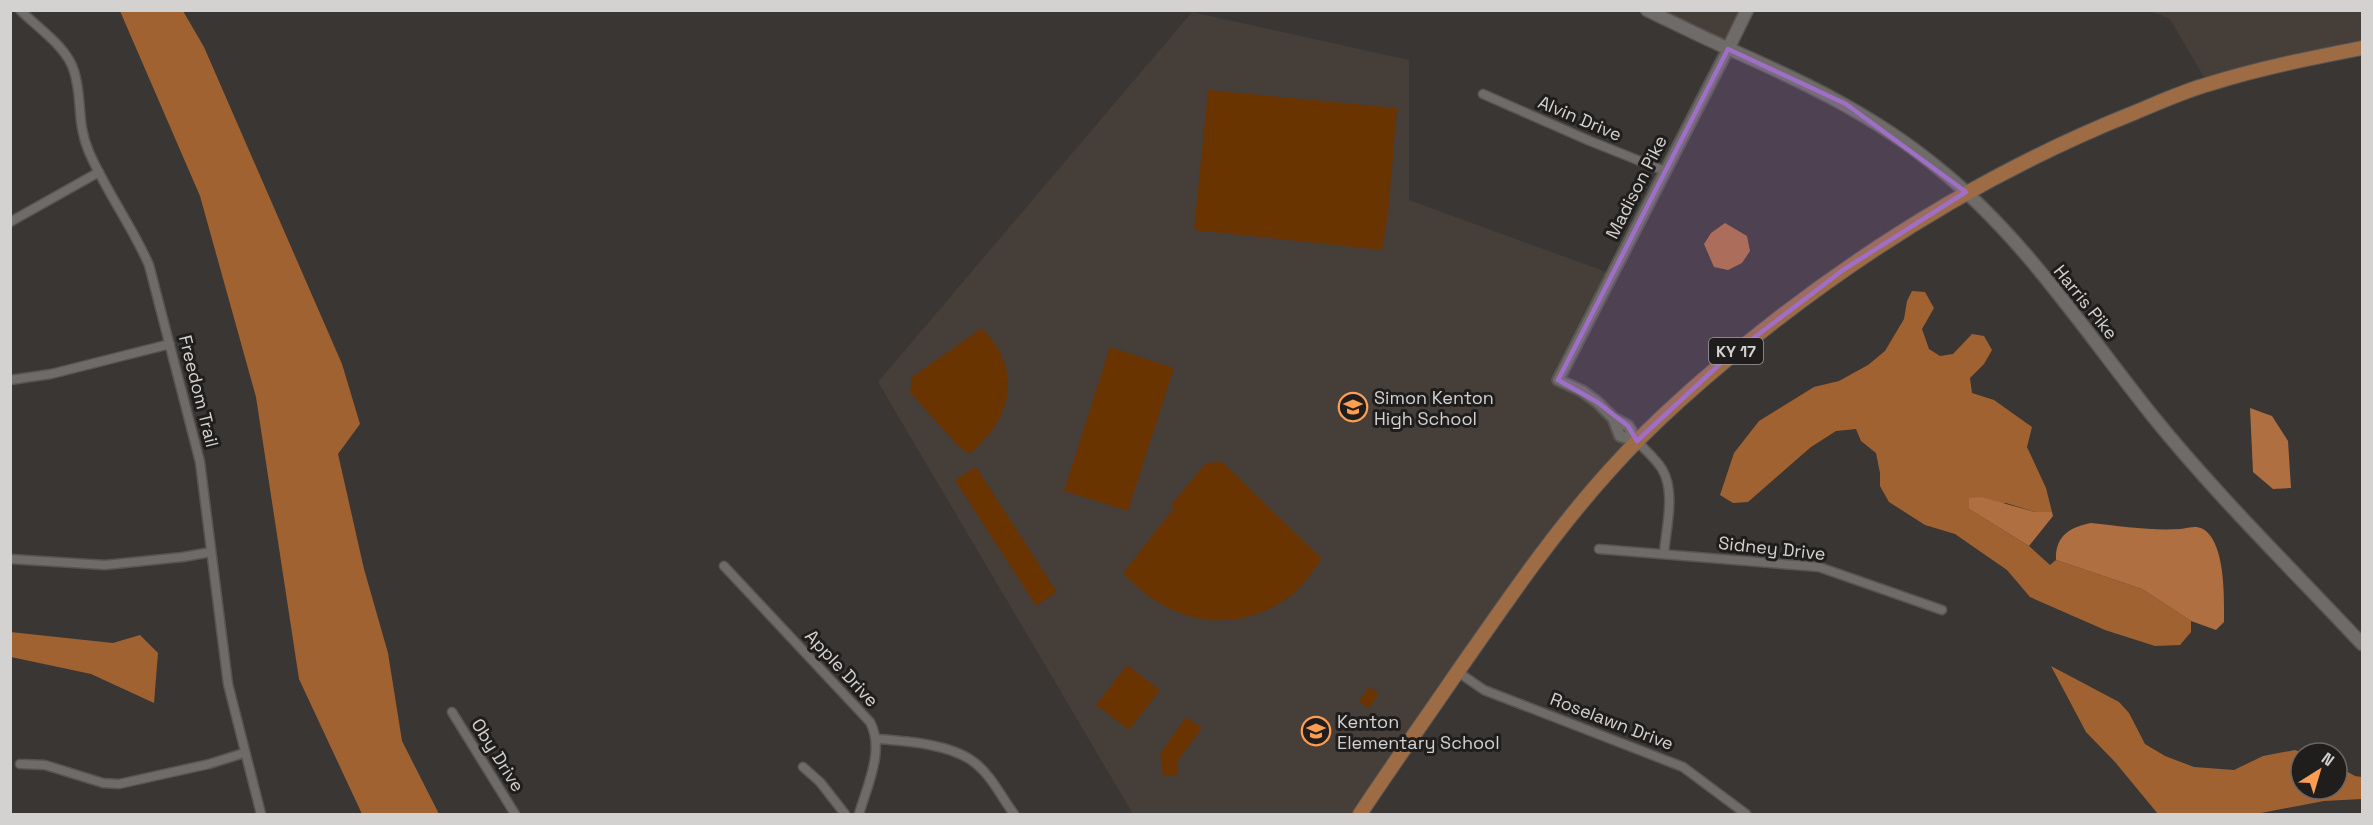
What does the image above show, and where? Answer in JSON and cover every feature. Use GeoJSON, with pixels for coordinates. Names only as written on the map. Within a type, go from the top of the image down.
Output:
{"type":"FeatureCollection","features":[{"type":"Feature","properties":{"kind":"main road","name":"Harris Pike"},"geometry":{"type":"LineString","coordinates":[[1647,10],[1846,104],[1938,167],[1966,192],[2032,263],[2151,414],[2197,468],[2362,644]]}},
{"type":"Feature","properties":{"kind":"main road","name":"Madison Pike"},"geometry":{"type":"LineString","coordinates":[[1728,49],[1747,10]]}},
{"type":"Feature","properties":{"kind":"main road","name":"KY 17"},"geometry":{"type":"LineString","coordinates":[[1359,814],[1546,547],[1609,471],[1637,441],[1721,363],[1815,290],[1966,192],[2095,128],[2186,91],[2249,72],[2362,48]]}},
{"type":"Feature","properties":{"kind":"street","name":"Freedom Trail"},"geometry":{"type":"LineString","coordinates":[[20,10],[69,60],[76,80],[82,136],[149,265],[200,462],[221,613],[228,684],[261,814]]}},
{"type":"Feature","properties":{"kind":"street","name":"Madison Pike"},"geometry":{"type":"LineString","coordinates":[[1637,441],[1628,426],[1613,418],[1582,391],[1558,380],[1728,49]]}},
{"type":"Feature","properties":{"kind":"street","name":"Alvin Drive"},"geometry":{"type":"LineString","coordinates":[[1483,94],[1665,171]]}},
{"type":"Feature","properties":{"kind":"street"},"geometry":{"type":"LineString","coordinates":[[10,222],[99,172]]}},
{"type":"Feature","properties":{"kind":"street"},"geometry":{"type":"LineString","coordinates":[[10,380],[51,374],[170,344]]}},
{"type":"Feature","properties":{"kind":"street"},"geometry":{"type":"LineString","coordinates":[[1637,441],[1661,468],[1666,478],[1669,491],[1664,553]]}},
{"type":"Feature","properties":{"kind":"street","name":"Sidney Drive"},"geometry":{"type":"LineString","coordinates":[[1599,549],[1820,567],[1942,610]]}},
{"type":"Feature","properties":{"kind":"street"},"geometry":{"type":"LineString","coordinates":[[10,559],[116,564],[211,552]]}},
{"type":"Feature","properties":{"kind":"street","name":"Apple Drive"},"geometry":{"type":"LineString","coordinates":[[724,566],[870,722],[877,739]]}},
{"type":"Feature","properties":{"kind":"street","name":"Roselawn Drive"},"geometry":{"type":"LineString","coordinates":[[1458,672],[1484,690],[1683,767],[1746,814]]}},
{"type":"Feature","properties":{"kind":"street","name":"Oby Drive"},"geometry":{"type":"LineString","coordinates":[[452,712],[515,814]]}},
{"type":"Feature","properties":{"kind":"street"},"geometry":{"type":"LineString","coordinates":[[859,814],[873,766],[877,739],[906,741],[962,755],[976,763],[985,773],[1014,814]]}},
{"type":"Feature","properties":{"kind":"street"},"geometry":{"type":"LineString","coordinates":[[20,764],[45,765],[103,783],[118,784],[208,764],[244,753]]}},
{"type":"Feature","properties":{"kind":"street"},"geometry":{"type":"LineString","coordinates":[[802,767],[820,782],[845,814]]}},
{"type":"Feature","properties":{"kind":"highlighted area"},"geometry":{"type":"Polygon","coordinates":[[[1728,49],[1846,104],[1966,192],[1843,270],[1721,363],[1637,441],[1628,426],[1597,402],[1558,380],[1728,49]]]}},
{"type":"Feature","properties":{"kind":"shaded area"},"geometry":{"type":"Polygon","coordinates":[[[120,11],[183,11],[204,47],[342,364],[360,424],[338,454],[364,569],[388,653],[402,741],[439,814],[362,814],[299,679],[256,397],[200,196],[120,11]]]}},
{"type":"Feature","properties":{"kind":"shaded area"},"geometry":{"type":"Polygon","coordinates":[[[1647,11],[1747,11],[1728,49],[1647,11]]]}},
{"type":"Feature","properties":{"kind":"shaded area"},"geometry":{"type":"Polygon","coordinates":[[[2151,11],[2362,11],[2362,48],[2208,84],[2170,19],[2151,11]]]}},
{"type":"Feature","properties":{"kind":"shaded area"},"geometry":{"type":"Polygon","coordinates":[[[1192,12],[1409,60],[1409,200],[1612,274],[1558,379],[1582,391],[1637,441],[1609,471],[1360,814],[1133,814],[878,382],[1192,12]]]}},
{"type":"Feature","properties":{"kind":"shaded area"},"geometry":{"type":"Polygon","coordinates":[[[1208,90],[1397,108],[1388,214],[1382,250],[1194,230],[1208,90]]]}},
{"type":"Feature","properties":{"kind":"shaded area"},"geometry":{"type":"Polygon","coordinates":[[[1725,223],[1747,236],[1750,251],[1742,263],[1728,270],[1714,267],[1704,244],[1711,233],[1725,223]]]}},
{"type":"Feature","properties":{"kind":"shaded area"},"geometry":{"type":"Polygon","coordinates":[[[1912,291],[1925,292],[1934,308],[1922,329],[1929,349],[1940,356],[1953,354],[1972,334],[1984,336],[1992,350],[1984,364],[1970,378],[1972,393],[1994,400],[2032,427],[2027,447],[2046,488],[2052,512],[2035,512],[2006,503],[1969,509],[2029,546],[2050,565],[2056,560],[2142,589],[2191,621],[2191,632],[2180,645],[2155,646],[2105,630],[2030,597],[2007,570],[1955,534],[1925,525],[1889,502],[1880,486],[1876,453],[1861,441],[1856,429],[1836,431],[1811,447],[1748,502],[1733,503],[1720,495],[1734,453],[1759,421],[1814,387],[1839,381],[1868,365],[1885,351],[1904,319],[1907,301],[1912,291]]]}},
{"type":"Feature","properties":{"kind":"shaded area"},"geometry":{"type":"Polygon","coordinates":[[[982,328],[1001,354],[1008,383],[1007,396],[1003,410],[990,434],[969,454],[958,446],[910,392],[912,377],[982,328]]]}},
{"type":"Feature","properties":{"kind":"shaded area"},"geometry":{"type":"Polygon","coordinates":[[[1110,347],[1174,368],[1128,511],[1064,491],[1110,347]]]}},
{"type":"Feature","properties":{"kind":"shaded area"},"geometry":{"type":"Polygon","coordinates":[[[2250,408],[2272,416],[2288,441],[2291,488],[2273,489],[2253,472],[2250,408]]]}},
{"type":"Feature","properties":{"kind":"shaded area"},"geometry":{"type":"Polygon","coordinates":[[[1222,462],[1322,559],[1300,587],[1285,600],[1264,611],[1242,618],[1220,620],[1199,618],[1159,603],[1123,573],[1174,508],[1171,505],[1206,463],[1222,462]]]}},
{"type":"Feature","properties":{"kind":"shaded area"},"geometry":{"type":"Polygon","coordinates":[[[976,467],[1057,592],[1036,606],[955,480],[976,467]]]}},
{"type":"Feature","properties":{"kind":"shaded area"},"geometry":{"type":"Polygon","coordinates":[[[1981,497],[2035,512],[2052,512],[2053,516],[2029,546],[1969,509],[1969,498],[1981,497]]]}},
{"type":"Feature","properties":{"kind":"shaded area"},"geometry":{"type":"Polygon","coordinates":[[[2091,523],[2147,529],[2195,527],[2203,529],[2211,536],[2220,559],[2224,622],[2216,630],[2191,621],[2142,589],[2056,560],[2058,545],[2065,534],[2091,523]]]}},
{"type":"Feature","properties":{"kind":"shaded area"},"geometry":{"type":"Polygon","coordinates":[[[10,632],[113,643],[140,635],[158,653],[154,703],[91,674],[11,657],[10,632]]]}},
{"type":"Feature","properties":{"kind":"shaded area"},"geometry":{"type":"Polygon","coordinates":[[[1127,665],[1160,690],[1129,730],[1096,705],[1127,665]]]}},
{"type":"Feature","properties":{"kind":"shaded area"},"geometry":{"type":"Polygon","coordinates":[[[2051,666],[2119,702],[2129,713],[2145,744],[2165,756],[2194,767],[2234,770],[2263,756],[2289,751],[2289,801],[2324,801],[2261,813],[2158,814],[2115,762],[2086,732],[2051,666]]]}},
{"type":"Feature","properties":{"kind":"shaded area"},"geometry":{"type":"Polygon","coordinates":[[[1368,688],[1376,690],[1378,695],[1367,708],[1359,701],[1368,688]]]}},
{"type":"Feature","properties":{"kind":"shaded area"},"geometry":{"type":"Polygon","coordinates":[[[1186,717],[1202,728],[1177,762],[1177,775],[1163,776],[1160,754],[1186,717]]]}},
{"type":"Feature","properties":{"kind":"shaded area"},"geometry":{"type":"Polygon","coordinates":[[[2349,773],[2362,777],[2362,799],[2349,800],[2349,773]]]}},
{"type":"Feature","properties":{"kind":"place","name":"Simon Kenton High School"},"geometry":{"type":"Point","coordinates":[1353,407]}},
{"type":"Feature","properties":{"kind":"place","name":"Kenton Elementary School"},"geometry":{"type":"Point","coordinates":[1316,731]}}]}
